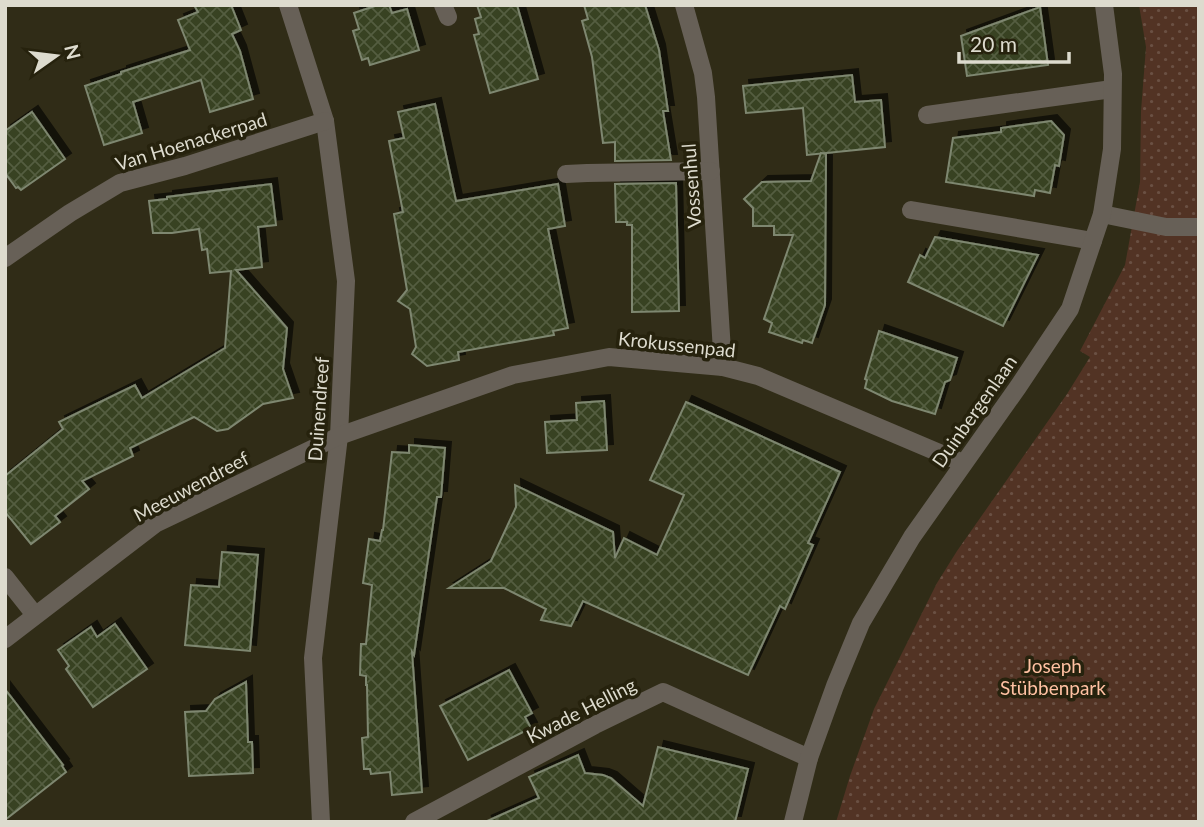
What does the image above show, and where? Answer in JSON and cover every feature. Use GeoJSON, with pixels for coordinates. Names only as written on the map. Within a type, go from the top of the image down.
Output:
{"type":"FeatureCollection","features":[{"type":"Feature","properties":{"kind":"street","name":"Vossenhul"},"geometry":{"type":"LineString","coordinates":[[684,5],[703,74],[723,367]]}},
{"type":"Feature","properties":{"kind":"street","name":"Duinbergenlaan"},"geometry":{"type":"LineString","coordinates":[[793,822],[809,758],[861,623],[912,537],[1070,309],[1102,214],[1112,149],[1113,74],[1104,5]]}},
{"type":"Feature","properties":{"kind":"street","name":"Duinendreef"},"geometry":{"type":"LineString","coordinates":[[294,7],[325,121],[346,281],[338,436],[313,659],[321,822]]}},
{"type":"Feature","properties":{"kind":"street"},"geometry":{"type":"LineString","coordinates":[[927,115],[1112,89]]}},
{"type":"Feature","properties":{"kind":"street","name":"Van Hoenackerpad"},"geometry":{"type":"LineString","coordinates":[[5,258],[70,213],[120,183],[185,166],[325,121]]}},
{"type":"Feature","properties":{"kind":"street"},"geometry":{"type":"LineString","coordinates":[[566,174],[711,171]]}},
{"type":"Feature","properties":{"kind":"street"},"geometry":{"type":"LineString","coordinates":[[911,210],[1093,241]]}},
{"type":"Feature","properties":{"kind":"street"},"geometry":{"type":"LineString","coordinates":[[1102,214],[1166,227],[1199,227]]}},
{"type":"Feature","properties":{"kind":"street","name":"Krokussenpad"},"geometry":{"type":"LineString","coordinates":[[338,436],[513,375],[609,357],[723,367],[758,376],[963,463]]}},
{"type":"Feature","properties":{"kind":"street","name":"Meeuwendreef"},"geometry":{"type":"LineString","coordinates":[[5,639],[155,524],[338,436]]}},
{"type":"Feature","properties":{"kind":"street"},"geometry":{"type":"LineString","coordinates":[[5,577],[35,615]]}},
{"type":"Feature","properties":{"kind":"street","name":"Kwade Helling"},"geometry":{"type":"LineString","coordinates":[[414,822],[595,725],[663,692],[809,758]]}},
{"type":"Feature","properties":{"kind":"green space","name":"Joseph Stübbenpark"},"geometry":{"type":"Polygon","coordinates":[[[1139,5],[1199,5],[1199,822],[836,822],[874,709],[937,583],[1090,357],[1080,351],[1125,265],[1140,182],[1141,111],[1146,47],[1139,5]]]}},
{"type":"Feature","properties":{"kind":"building"},"geometry":{"type":"Polygon","coordinates":[[[194,5],[231,5],[241,30],[232,34],[240,51],[253,99],[210,112],[201,80],[133,102],[142,133],[104,145],[85,86],[190,50],[178,20],[198,12],[194,5]]]}},
{"type":"Feature","properties":{"kind":"building"},"geometry":{"type":"Polygon","coordinates":[[[378,5],[389,5],[392,13],[407,9],[419,50],[370,65],[368,58],[362,60],[353,31],[359,29],[354,13],[378,5]]]}},
{"type":"Feature","properties":{"kind":"building"},"geometry":{"type":"Polygon","coordinates":[[[477,5],[517,5],[538,79],[490,93],[474,35],[479,34],[475,19],[481,17],[477,5]]]}},
{"type":"Feature","properties":{"kind":"building"},"geometry":{"type":"Polygon","coordinates":[[[584,5],[645,5],[659,50],[668,111],[663,111],[671,160],[615,161],[615,142],[603,143],[592,57],[582,21],[588,19],[584,5]]]}},
{"type":"Feature","properties":{"kind":"building"},"geometry":{"type":"Polygon","coordinates":[[[1040,7],[1048,65],[967,76],[961,36],[1040,7]]]}},
{"type":"Feature","properties":{"kind":"building"},"geometry":{"type":"Polygon","coordinates":[[[852,75],[855,102],[881,100],[885,147],[807,155],[803,108],[746,113],[743,86],[852,75]]]}},
{"type":"Feature","properties":{"kind":"building"},"geometry":{"type":"Polygon","coordinates":[[[435,104],[456,201],[558,184],[565,226],[548,229],[568,328],[553,331],[554,335],[458,352],[459,360],[427,366],[412,354],[416,347],[410,309],[398,301],[407,290],[394,214],[403,212],[389,141],[404,138],[398,112],[435,104]]]}},
{"type":"Feature","properties":{"kind":"building"},"geometry":{"type":"Polygon","coordinates":[[[32,112],[65,159],[21,190],[16,188],[5,173],[5,131],[32,112]]]}},
{"type":"Feature","properties":{"kind":"building"},"geometry":{"type":"Polygon","coordinates":[[[1051,121],[1064,135],[1059,166],[1055,165],[1050,193],[1035,190],[1034,196],[946,182],[953,138],[1001,132],[1001,128],[1051,121]]]}},
{"type":"Feature","properties":{"kind":"building"},"geometry":{"type":"Polygon","coordinates":[[[821,153],[826,154],[825,305],[812,343],[803,340],[802,343],[769,332],[772,323],[764,319],[793,235],[774,235],[774,226],[753,226],[753,208],[744,199],[762,182],[811,181],[821,153]]]}},
{"type":"Feature","properties":{"kind":"building"},"geometry":{"type":"Polygon","coordinates":[[[676,183],[679,311],[632,312],[632,225],[616,222],[615,184],[676,183]]]}},
{"type":"Feature","properties":{"kind":"building"},"geometry":{"type":"Polygon","coordinates":[[[271,184],[276,225],[258,227],[262,267],[236,270],[287,328],[283,369],[293,398],[263,404],[228,429],[217,431],[194,417],[130,448],[133,456],[82,481],[89,489],[55,516],[60,522],[31,544],[5,512],[5,476],[63,429],[59,422],[135,385],[142,398],[225,348],[231,271],[210,273],[207,249],[202,250],[199,229],[153,233],[149,201],[271,184]]]}},
{"type":"Feature","properties":{"kind":"building"},"geometry":{"type":"Polygon","coordinates":[[[935,237],[1038,255],[1003,326],[908,282],[920,255],[925,258],[935,237]]]}},
{"type":"Feature","properties":{"kind":"building"},"geometry":{"type":"Polygon","coordinates":[[[879,331],[957,358],[950,380],[945,382],[935,414],[892,401],[865,388],[865,379],[879,331]]]}},
{"type":"Feature","properties":{"kind":"building"},"geometry":{"type":"Polygon","coordinates":[[[604,401],[607,450],[547,453],[545,422],[577,420],[576,403],[604,401]]]}},
{"type":"Feature","properties":{"kind":"building"},"geometry":{"type":"Polygon","coordinates":[[[686,402],[840,472],[808,543],[813,545],[785,609],[780,606],[748,675],[583,601],[571,626],[541,620],[546,609],[504,588],[449,588],[491,561],[516,507],[515,485],[613,532],[615,558],[624,538],[657,555],[684,495],[650,480],[686,402]]]}},
{"type":"Feature","properties":{"kind":"building"},"geometry":{"type":"Polygon","coordinates":[[[409,445],[445,448],[441,497],[437,497],[414,655],[412,652],[422,792],[392,795],[390,772],[371,774],[370,769],[364,769],[362,738],[368,737],[367,685],[366,676],[360,675],[361,644],[366,644],[372,585],[363,583],[369,539],[380,541],[383,530],[392,452],[409,453],[409,445]]]}},
{"type":"Feature","properties":{"kind":"building"},"geometry":{"type":"Polygon","coordinates":[[[222,552],[258,555],[250,651],[185,645],[191,585],[219,587],[222,552]]]}},
{"type":"Feature","properties":{"kind":"building"},"geometry":{"type":"Polygon","coordinates":[[[115,624],[147,669],[93,707],[66,669],[69,666],[58,650],[91,627],[97,637],[115,624]]]}},
{"type":"Feature","properties":{"kind":"building"},"geometry":{"type":"Polygon","coordinates":[[[509,670],[532,713],[525,717],[531,728],[468,760],[440,706],[509,670]]]}},
{"type":"Feature","properties":{"kind":"building"},"geometry":{"type":"Polygon","coordinates":[[[246,682],[248,742],[252,742],[253,773],[189,776],[185,712],[206,711],[215,699],[246,682]]]}},
{"type":"Feature","properties":{"kind":"building"},"geometry":{"type":"Polygon","coordinates":[[[5,689],[66,772],[5,820],[5,689]]]}},
{"type":"Feature","properties":{"kind":"building"},"geometry":{"type":"Polygon","coordinates":[[[658,747],[748,769],[735,822],[485,822],[539,798],[529,777],[578,755],[585,773],[611,778],[643,806],[658,747]]]}}]}
